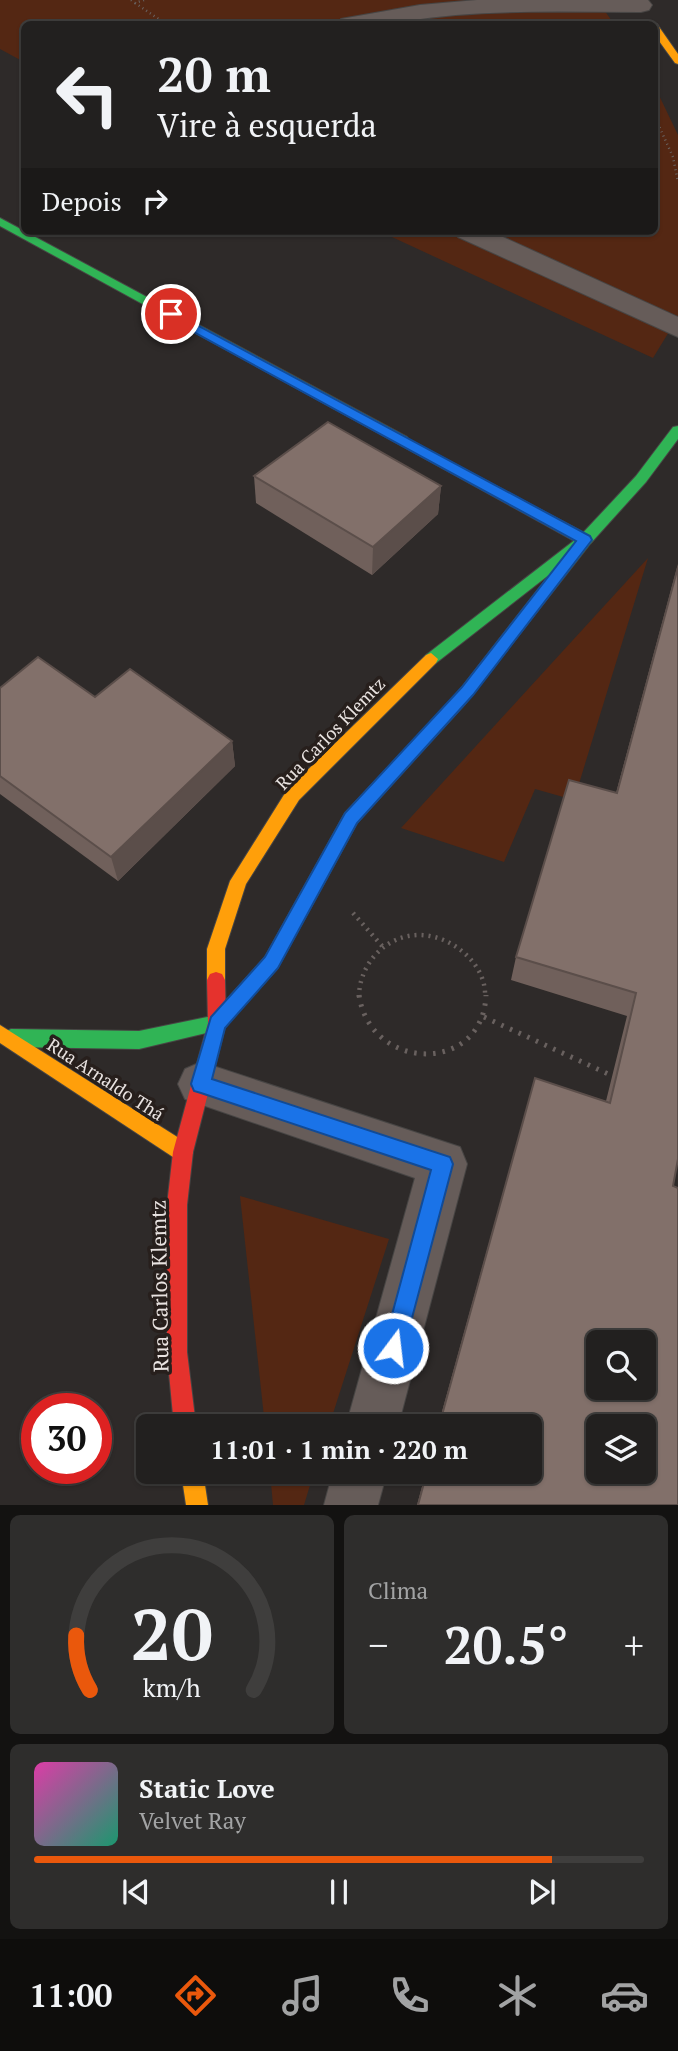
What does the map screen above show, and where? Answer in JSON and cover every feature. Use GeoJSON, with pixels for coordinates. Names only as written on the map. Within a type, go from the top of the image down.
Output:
{"type":"FeatureCollection","features":[{"type":"Feature","properties":{"kind":"main road"},"geometry":{"type":"LineString","coordinates":[[639,3],[651,21]]}},
{"type":"Feature","properties":{"kind":"main road"},"geometry":{"type":"LineString","coordinates":[[658,31],[678,61]]}},
{"type":"Feature","properties":{"kind":"main road"},"geometry":{"type":"LineString","coordinates":[[0,221],[21,232]]}},
{"type":"Feature","properties":{"kind":"main road"},"geometry":{"type":"LineString","coordinates":[[26,235],[585,540]]}},
{"type":"Feature","properties":{"kind":"main road","name":"Rua Carlos Klemtz"},"geometry":{"type":"LineString","coordinates":[[217,1023],[271,963],[351,818],[468,691],[585,540],[641,479],[678,430]]}},
{"type":"Feature","properties":{"kind":"main road","name":"Rua Carlos Klemtz"},"geometry":{"type":"LineString","coordinates":[[184,1414],[177,1352],[177,1205],[183,1152],[217,1023],[216,949],[239,881],[293,795],[423,664],[585,540]]}},
{"type":"Feature","properties":{"kind":"main road","name":"Rua Arnaldo Thá"},"geometry":{"type":"LineString","coordinates":[[4,1035],[139,1040],[217,1023]]}},
{"type":"Feature","properties":{"kind":"main road","name":"Rua Arnaldo Thá"},"geometry":{"type":"LineString","coordinates":[[4,1035],[183,1152]]}},
{"type":"Feature","properties":{"kind":"main road"},"geometry":{"type":"LineString","coordinates":[[194,1484],[197,1505]]}},
{"type":"Feature","properties":{"kind":"street"},"geometry":{"type":"LineString","coordinates":[[368,21],[466,9],[639,3]]}},
{"type":"Feature","properties":{"kind":"street"},"geometry":{"type":"LineString","coordinates":[[477,235],[678,328]]}},
{"type":"Feature","properties":{"kind":"street"},"geometry":{"type":"LineString","coordinates":[[201,1084],[443,1164],[375,1414]]}},
{"type":"Feature","properties":{"kind":"street"},"geometry":{"type":"LineString","coordinates":[[351,1505],[357,1484]]}},
{"type":"Feature","properties":{"kind":"path"},"geometry":{"type":"LineString","coordinates":[[131,0],[162,21]]}},
{"type":"Feature","properties":{"kind":"path"},"geometry":{"type":"LineString","coordinates":[[135,3],[144,0]]}},
{"type":"Feature","properties":{"kind":"path"},"geometry":{"type":"LineString","coordinates":[[658,124],[673,157],[678,182]]}},
{"type":"Feature","properties":{"kind":"path"},"geometry":{"type":"LineString","coordinates":[[422,936],[442,939],[460,947],[474,961],[485,979],[488,998],[484,1017],[474,1034],[457,1047],[436,1054],[414,1054],[393,1047],[375,1034],[363,1017],[358,998],[360,978],[368,960],[383,947],[401,938],[422,936]]}},
{"type":"Feature","properties":{"kind":"path"},"geometry":{"type":"LineString","coordinates":[[484,1017],[618,1079]]}},
{"type":"Feature","properties":{"kind":"shaded area"},"geometry":{"type":"Polygon","coordinates":[[[0,0],[597,0],[612,21],[21,21],[21,60],[0,49],[0,0]]]}},
{"type":"Feature","properties":{"kind":"shaded area"},"geometry":{"type":"Polygon","coordinates":[[[658,93],[678,135],[678,317],[653,358],[388,235],[658,235],[658,93]]]}},
{"type":"Feature","properties":{"kind":"shaded area"},"geometry":{"type":"Polygon","coordinates":[[[648,558],[574,800],[535,789],[504,862],[401,828],[648,558]]]}},
{"type":"Feature","properties":{"kind":"shaded area"},"geometry":{"type":"Polygon","coordinates":[[[240,1196],[389,1239],[333,1414],[264,1414],[240,1196]]]}},
{"type":"Feature","properties":{"kind":"shaded area"},"geometry":{"type":"Polygon","coordinates":[[[271,1484],[310,1484],[304,1505],[273,1505],[271,1484]]]}},
{"type":"Feature","properties":{"kind":"building"},"geometry":{"type":"Polygon","coordinates":[[[328,422],[441,486],[373,547],[254,476],[328,422]]]}},
{"type":"Feature","properties":{"kind":"building"},"geometry":{"type":"Polygon","coordinates":[[[678,567],[678,1159],[673,1186],[678,1188],[678,1505],[418,1505],[424,1484],[542,1484],[542,1414],[442,1414],[535,1078],[610,1103],[636,993],[516,957],[569,780],[617,793],[678,567]]]}},
{"type":"Feature","properties":{"kind":"building"},"geometry":{"type":"Polygon","coordinates":[[[38,657],[95,697],[130,669],[232,741],[111,857],[0,776],[0,688],[38,657]]]}},
{"type":"Feature","properties":{"kind":"traffic: fast"},"geometry":{"type":"LineString","coordinates":[[0,221],[21,232]]}},
{"type":"Feature","properties":{"kind":"traffic: fast"},"geometry":{"type":"LineString","coordinates":[[26,235],[402,440]]}},
{"type":"Feature","properties":{"kind":"traffic: fast"},"geometry":{"type":"LineString","coordinates":[[460,700],[585,540],[641,479],[678,430]]}},
{"type":"Feature","properties":{"kind":"traffic: fast"},"geometry":{"type":"LineString","coordinates":[[431,659],[585,540]]}},
{"type":"Feature","properties":{"kind":"traffic: fast"},"geometry":{"type":"LineString","coordinates":[[11,1038],[139,1040],[217,1023]]}},
{"type":"Feature","properties":{"kind":"traffic: slow"},"geometry":{"type":"LineString","coordinates":[[658,32],[678,61]]}},
{"type":"Feature","properties":{"kind":"traffic: slow"},"geometry":{"type":"LineString","coordinates":[[402,440],[585,540]]}},
{"type":"Feature","properties":{"kind":"traffic: slow"},"geometry":{"type":"LineString","coordinates":[[216,980],[216,949],[238,881],[293,795],[431,659]]}},
{"type":"Feature","properties":{"kind":"traffic: slow"},"geometry":{"type":"LineString","coordinates":[[217,1023],[271,963],[351,818],[460,700]]}},
{"type":"Feature","properties":{"kind":"traffic: slow"},"geometry":{"type":"LineString","coordinates":[[0,1033],[183,1152]]}},
{"type":"Feature","properties":{"kind":"traffic: slow"},"geometry":{"type":"LineString","coordinates":[[194,1484],[197,1505]]}},
{"type":"Feature","properties":{"kind":"traffic: jam"},"geometry":{"type":"LineString","coordinates":[[184,1414],[177,1352],[177,1205],[183,1152],[217,1023],[216,980]]}},
{"type":"Feature","properties":{"kind":"route"},"geometry":{"type":"LineString","coordinates":[[171,314],[585,540],[468,691],[351,818],[271,963],[217,1023],[201,1084],[443,1164],[393,1348]]}}]}
